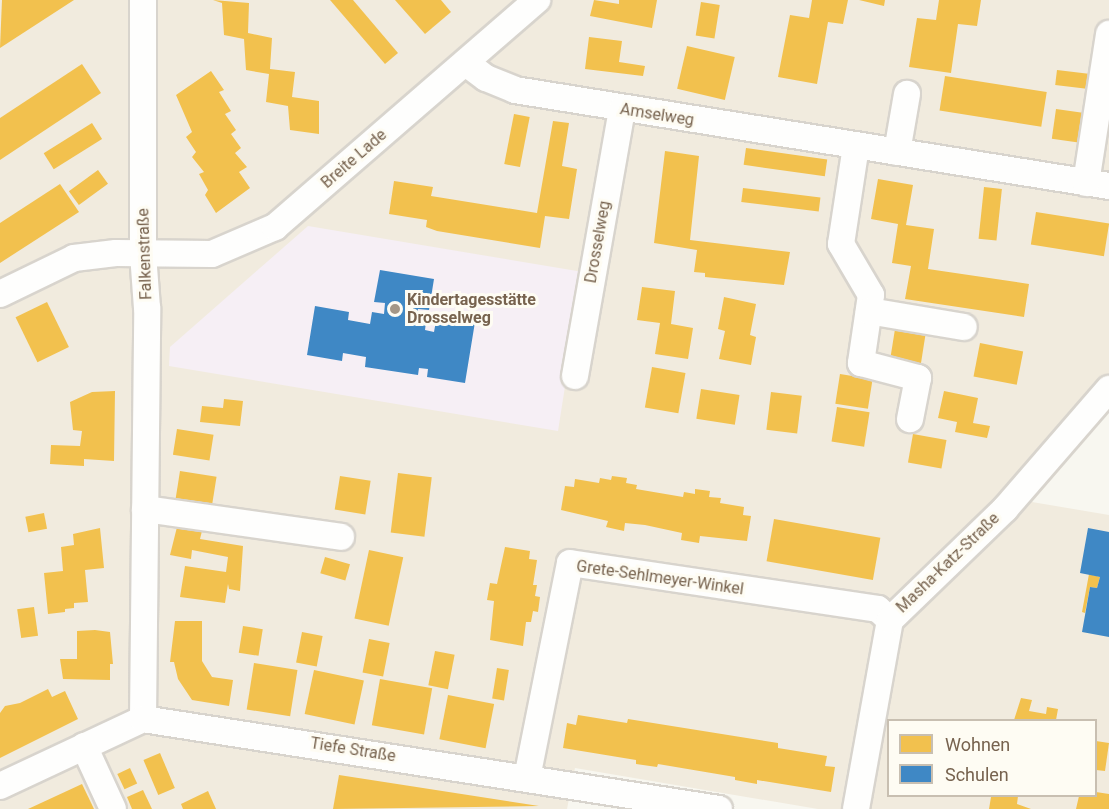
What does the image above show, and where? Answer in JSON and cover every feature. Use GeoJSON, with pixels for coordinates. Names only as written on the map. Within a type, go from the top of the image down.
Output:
{"type":"FeatureCollection","features":[{"type":"Feature","properties":{"kind":"street","name":"Falkenstraße"},"geometry":{"type":"LineString","coordinates":[[143,0],[143,253],[147,308],[143,719]]}},
{"type":"Feature","properties":{"kind":"street","name":"Breite Lade"},"geometry":{"type":"LineString","coordinates":[[0,294],[74,258],[143,253],[212,254],[275,226],[537,0]]}},
{"type":"Feature","properties":{"kind":"street"},"geometry":{"type":"LineString","coordinates":[[1098,185],[1109,34]]}},
{"type":"Feature","properties":{"kind":"street","name":"Amselweg"},"geometry":{"type":"LineString","coordinates":[[466,63],[486,78],[515,90],[1098,185]]}},
{"type":"Feature","properties":{"kind":"street"},"geometry":{"type":"LineString","coordinates":[[897,152],[907,94]]}},
{"type":"Feature","properties":{"kind":"street","name":"Drosselweg"},"geometry":{"type":"LineString","coordinates":[[575,376],[622,109]]}},
{"type":"Feature","properties":{"kind":"street"},"geometry":{"type":"LineString","coordinates":[[856,146],[841,244],[871,295],[861,363],[918,378],[910,419]]}},
{"type":"Feature","properties":{"kind":"street"},"geometry":{"type":"LineString","coordinates":[[869,311],[964,327]]}},
{"type":"Feature","properties":{"kind":"street","name":"Masha-Katz-Straße"},"geometry":{"type":"LineString","coordinates":[[856,809],[890,620],[1005,509],[1109,388]]}},
{"type":"Feature","properties":{"kind":"street"},"geometry":{"type":"LineString","coordinates":[[145,509],[341,537]]}},
{"type":"Feature","properties":{"kind":"street","name":"Grete-Sehlmeyer-Winkel"},"geometry":{"type":"LineString","coordinates":[[527,778],[570,563],[878,609],[890,620]]}},
{"type":"Feature","properties":{"kind":"street"},"geometry":{"type":"LineString","coordinates":[[0,786],[143,719]]}},
{"type":"Feature","properties":{"kind":"street","name":"Tiefe Straße"},"geometry":{"type":"LineString","coordinates":[[143,719],[527,778],[600,799],[719,809]]}},
{"type":"Feature","properties":{"kind":"street"},"geometry":{"type":"LineString","coordinates":[[84,746],[113,809]]}},
{"type":"Feature","properties":{"kind":"shaded area"},"geometry":{"type":"Polygon","coordinates":[[[0,0],[1109,0],[1109,412],[1032,502],[1109,515],[1109,809],[818,809],[575,768],[567,809],[0,809],[0,0]]]}},
{"type":"Feature","properties":{"kind":"shaded area","name":"Kindertagesstätte Drosselweg"},"geometry":{"type":"Polygon","coordinates":[[[308,226],[583,272],[558,431],[169,366],[170,347],[308,226]]]}},
{"type":"Feature","properties":{"kind":"building: Wohnen"},"geometry":{"type":"Polygon","coordinates":[[[2,0],[74,0],[0,48],[2,0]]]}},
{"type":"Feature","properties":{"kind":"building: Wohnen"},"geometry":{"type":"Polygon","coordinates":[[[213,0],[249,3],[248,33],[272,38],[270,69],[295,72],[292,97],[319,101],[319,134],[290,130],[288,106],[266,102],[269,74],[246,70],[244,39],[224,35],[222,3],[213,0]]]}},
{"type":"Feature","properties":{"kind":"building: Wohnen"},"geometry":{"type":"Polygon","coordinates":[[[330,0],[353,0],[398,53],[385,64],[330,0]]]}},
{"type":"Feature","properties":{"kind":"building: Wohnen"},"geometry":{"type":"Polygon","coordinates":[[[395,0],[441,0],[451,12],[425,34],[395,0]]]}},
{"type":"Feature","properties":{"kind":"building: Wohnen"},"geometry":{"type":"Polygon","coordinates":[[[594,0],[619,4],[619,0],[657,0],[652,28],[590,16],[594,0]]]}},
{"type":"Feature","properties":{"kind":"building: Wohnen"},"geometry":{"type":"Polygon","coordinates":[[[812,0],[848,0],[843,24],[828,22],[817,84],[778,77],[790,15],[809,18],[812,0]]]}},
{"type":"Feature","properties":{"kind":"building: Wohnen"},"geometry":{"type":"Polygon","coordinates":[[[859,0],[885,0],[884,6],[859,0]]]}},
{"type":"Feature","properties":{"kind":"building: Wohnen"},"geometry":{"type":"Polygon","coordinates":[[[939,0],[981,0],[977,26],[958,24],[951,73],[909,67],[917,18],[936,20],[939,0]]]}},
{"type":"Feature","properties":{"kind":"building: Wohnen"},"geometry":{"type":"Polygon","coordinates":[[[701,2],[720,5],[714,39],[696,36],[701,2]]]}},
{"type":"Feature","properties":{"kind":"building: Wohnen"},"geometry":{"type":"Polygon","coordinates":[[[589,37],[622,41],[619,62],[645,66],[643,76],[585,69],[589,37]]]}},
{"type":"Feature","properties":{"kind":"building: Wohnen"},"geometry":{"type":"Polygon","coordinates":[[[687,46],[735,57],[725,100],[677,89],[687,46]]]}},
{"type":"Feature","properties":{"kind":"building: Wohnen"},"geometry":{"type":"Polygon","coordinates":[[[82,64],[101,93],[0,160],[0,118],[82,64]]]}},
{"type":"Feature","properties":{"kind":"building: Wohnen"},"geometry":{"type":"Polygon","coordinates":[[[1057,70],[1097,75],[1095,90],[1055,85],[1057,70]]]}},
{"type":"Feature","properties":{"kind":"building: Wohnen"},"geometry":{"type":"Polygon","coordinates":[[[211,71],[224,90],[219,92],[231,111],[225,114],[236,130],[231,134],[241,148],[235,153],[247,167],[239,172],[250,188],[216,213],[205,195],[208,190],[199,174],[204,172],[192,157],[196,152],[186,137],[192,132],[176,95],[211,71]]]}},
{"type":"Feature","properties":{"kind":"building: Wohnen"},"geometry":{"type":"Polygon","coordinates":[[[945,76],[1047,92],[1041,127],[940,111],[945,76]]]}},
{"type":"Feature","properties":{"kind":"building: Wohnen"},"geometry":{"type":"Polygon","coordinates":[[[1056,109],[1090,114],[1085,143],[1052,139],[1056,109]]]}},
{"type":"Feature","properties":{"kind":"building: Wohnen"},"geometry":{"type":"Polygon","coordinates":[[[514,114],[530,117],[520,167],[504,164],[514,114]]]}},
{"type":"Feature","properties":{"kind":"building: Wohnen"},"geometry":{"type":"Polygon","coordinates":[[[553,121],[569,123],[562,166],[577,169],[569,219],[545,216],[540,248],[437,231],[426,227],[427,220],[389,214],[394,181],[433,187],[431,196],[537,213],[553,121]]]}},
{"type":"Feature","properties":{"kind":"building: Wohnen"},"geometry":{"type":"Polygon","coordinates":[[[92,123],[102,139],[54,169],[44,153],[92,123]]]}},
{"type":"Feature","properties":{"kind":"building: Wohnen"},"geometry":{"type":"Polygon","coordinates":[[[746,148],[827,159],[825,176],[744,165],[746,148]]]}},
{"type":"Feature","properties":{"kind":"building: Wohnen"},"geometry":{"type":"Polygon","coordinates":[[[665,151],[699,156],[690,240],[790,252],[784,285],[705,277],[705,273],[694,272],[697,250],[654,243],[665,151]]]}},
{"type":"Feature","properties":{"kind":"building: Wohnen"},"geometry":{"type":"Polygon","coordinates":[[[98,170],[108,184],[79,205],[69,191],[98,170]]]}},
{"type":"Feature","properties":{"kind":"building: Wohnen"},"geometry":{"type":"Polygon","coordinates":[[[878,179],[913,185],[906,225],[934,229],[928,269],[1029,284],[1024,317],[905,299],[911,266],[892,263],[898,224],[871,219],[878,179]]]}},
{"type":"Feature","properties":{"kind":"building: Wohnen"},"geometry":{"type":"Polygon","coordinates":[[[60,184],[79,212],[0,263],[0,223],[60,184]]]}},
{"type":"Feature","properties":{"kind":"building: Wohnen"},"geometry":{"type":"Polygon","coordinates":[[[984,187],[1002,189],[996,241],[979,239],[984,187]]]}},
{"type":"Feature","properties":{"kind":"building: Wohnen"},"geometry":{"type":"Polygon","coordinates":[[[743,188],[820,198],[819,211],[741,202],[743,188]]]}},
{"type":"Feature","properties":{"kind":"building: Wohnen"},"geometry":{"type":"Polygon","coordinates":[[[1036,212],[1109,224],[1104,256],[1031,245],[1036,212]]]}},
{"type":"Feature","properties":{"kind":"building: Wohnen"},"geometry":{"type":"Polygon","coordinates":[[[642,287],[675,291],[671,324],[693,328],[688,359],[655,354],[660,323],[637,320],[642,287]]]}},
{"type":"Feature","properties":{"kind":"building: Wohnen"},"geometry":{"type":"Polygon","coordinates":[[[724,297],[756,304],[750,335],[756,337],[751,365],[719,359],[725,331],[718,329],[724,297]]]}},
{"type":"Feature","properties":{"kind":"building: Wohnen"},"geometry":{"type":"Polygon","coordinates":[[[47,302],[69,347],[37,362],[16,317],[47,302]]]}},
{"type":"Feature","properties":{"kind":"building: Wohnen"},"geometry":{"type":"Polygon","coordinates":[[[895,329],[926,334],[921,364],[890,360],[895,329]]]}},
{"type":"Feature","properties":{"kind":"building: Wohnen"},"geometry":{"type":"Polygon","coordinates":[[[980,343],[1023,351],[1017,385],[974,376],[980,343]]]}},
{"type":"Feature","properties":{"kind":"building: Wohnen"},"geometry":{"type":"Polygon","coordinates":[[[652,367],[685,373],[678,413],[645,407],[652,367]]]}},
{"type":"Feature","properties":{"kind":"building: Wohnen"},"geometry":{"type":"Polygon","coordinates":[[[840,374],[873,379],[868,409],[835,404],[840,374]]]}},
{"type":"Feature","properties":{"kind":"building: Wohnen"},"geometry":{"type":"Polygon","coordinates":[[[701,389],[740,395],[735,425],[696,419],[701,389]]]}},
{"type":"Feature","properties":{"kind":"building: Wohnen"},"geometry":{"type":"Polygon","coordinates":[[[115,391],[114,461],[84,459],[84,466],[50,464],[51,445],[80,446],[82,431],[73,430],[70,402],[92,392],[115,391]]]}},
{"type":"Feature","properties":{"kind":"building: Wohnen"},"geometry":{"type":"Polygon","coordinates":[[[944,391],[978,398],[973,423],[990,426],[987,438],[955,432],[957,422],[938,418],[944,391]]]}},
{"type":"Feature","properties":{"kind":"building: Wohnen"},"geometry":{"type":"Polygon","coordinates":[[[771,392],[802,396],[797,433],[766,430],[771,392]]]}},
{"type":"Feature","properties":{"kind":"building: Wohnen"},"geometry":{"type":"Polygon","coordinates":[[[224,399],[243,401],[240,426],[200,422],[202,406],[223,408],[224,399]]]}},
{"type":"Feature","properties":{"kind":"building: Wohnen"},"geometry":{"type":"Polygon","coordinates":[[[837,407],[870,412],[864,447],[832,442],[837,407]]]}},
{"type":"Feature","properties":{"kind":"building: Wohnen"},"geometry":{"type":"Polygon","coordinates":[[[177,429],[214,435],[209,460],[173,455],[177,429]]]}},
{"type":"Feature","properties":{"kind":"building: Wohnen"},"geometry":{"type":"Polygon","coordinates":[[[913,434],[946,440],[941,468],[908,463],[913,434]]]}},
{"type":"Feature","properties":{"kind":"building: Wohnen"},"geometry":{"type":"Polygon","coordinates":[[[180,471],[217,477],[212,505],[175,500],[180,471]]]}},
{"type":"Feature","properties":{"kind":"building: Wohnen"},"geometry":{"type":"Polygon","coordinates":[[[398,473],[432,477],[424,537],[391,533],[398,473]]]}},
{"type":"Feature","properties":{"kind":"building: Wohnen"},"geometry":{"type":"Polygon","coordinates":[[[340,476],[371,481],[365,514],[335,510],[340,476]]]}},
{"type":"Feature","properties":{"kind":"building: Wohnen"},"geometry":{"type":"Polygon","coordinates":[[[612,476],[627,478],[626,483],[637,485],[636,489],[683,497],[684,492],[695,494],[695,489],[710,491],[709,497],[721,498],[720,503],[744,507],[743,515],[751,516],[747,541],[700,536],[699,543],[681,540],[682,533],[625,523],[624,531],[606,527],[608,521],[561,510],[565,486],[574,487],[575,479],[599,483],[600,478],[611,480],[612,476]]]}},
{"type":"Feature","properties":{"kind":"building: Wohnen"},"geometry":{"type":"Polygon","coordinates":[[[44,513],[47,529],[28,532],[25,517],[44,513]]]}},
{"type":"Feature","properties":{"kind":"building: Wohnen"},"geometry":{"type":"Polygon","coordinates":[[[774,519],[880,538],[873,580],[767,561],[774,519]]]}},
{"type":"Feature","properties":{"kind":"building: Wohnen"},"geometry":{"type":"Polygon","coordinates":[[[177,527],[202,531],[200,539],[243,546],[240,591],[229,589],[228,584],[225,603],[180,597],[185,566],[226,572],[228,557],[192,550],[191,559],[170,555],[177,527]]]}},
{"type":"Feature","properties":{"kind":"building: Wohnen"},"geometry":{"type":"Polygon","coordinates":[[[100,528],[104,568],[85,570],[88,602],[74,603],[74,608],[65,609],[65,612],[48,614],[44,573],[63,571],[61,547],[74,545],[73,534],[100,528]]]}},
{"type":"Feature","properties":{"kind":"building: Wohnen"},"geometry":{"type":"Polygon","coordinates":[[[505,547],[530,551],[529,559],[537,560],[533,585],[537,585],[535,596],[540,597],[538,612],[533,611],[531,622],[526,622],[523,646],[490,640],[494,601],[487,600],[490,583],[497,584],[505,547]]]}},
{"type":"Feature","properties":{"kind":"building: Wohnen"},"geometry":{"type":"Polygon","coordinates":[[[369,550],[403,557],[389,626],[354,618],[369,550]]]}},
{"type":"Feature","properties":{"kind":"building: Wohnen"},"geometry":{"type":"Polygon","coordinates":[[[325,557],[350,564],[345,581],[320,573],[325,557]]]}},
{"type":"Feature","properties":{"kind":"building: Wohnen"},"geometry":{"type":"Polygon","coordinates":[[[1089,574],[1100,577],[1097,588],[1090,587],[1085,613],[1082,612],[1089,574]]]}},
{"type":"Feature","properties":{"kind":"building: Wohnen"},"geometry":{"type":"Polygon","coordinates":[[[34,607],[38,636],[21,638],[17,609],[34,607]]]}},
{"type":"Feature","properties":{"kind":"building: Wohnen"},"geometry":{"type":"Polygon","coordinates":[[[175,621],[202,621],[202,661],[212,677],[233,680],[229,706],[192,700],[178,679],[174,662],[170,662],[175,621]]]}},
{"type":"Feature","properties":{"kind":"building: Wohnen"},"geometry":{"type":"Polygon","coordinates":[[[243,626],[263,629],[259,656],[239,653],[243,626]]]}},
{"type":"Feature","properties":{"kind":"building: Wohnen"},"geometry":{"type":"Polygon","coordinates":[[[77,631],[110,632],[113,664],[110,664],[110,680],[63,679],[60,659],[77,659],[77,631]]]}},
{"type":"Feature","properties":{"kind":"building: Wohnen"},"geometry":{"type":"Polygon","coordinates":[[[302,632],[323,636],[317,666],[296,662],[302,632]]]}},
{"type":"Feature","properties":{"kind":"building: Wohnen"},"geometry":{"type":"Polygon","coordinates":[[[369,639],[390,643],[383,676],[363,672],[369,639]]]}},
{"type":"Feature","properties":{"kind":"building: Wohnen"},"geometry":{"type":"Polygon","coordinates":[[[435,651],[455,655],[448,689],[428,685],[435,651]]]}},
{"type":"Feature","properties":{"kind":"building: Wohnen"},"geometry":{"type":"Polygon","coordinates":[[[254,663],[297,670],[290,716],[247,709],[254,663]]]}},
{"type":"Feature","properties":{"kind":"building: Wohnen"},"geometry":{"type":"Polygon","coordinates":[[[497,668],[509,670],[504,700],[492,699],[497,668]]]}},
{"type":"Feature","properties":{"kind":"building: Wohnen"},"geometry":{"type":"Polygon","coordinates":[[[314,670],[364,681],[355,725],[305,714],[314,670]]]}},
{"type":"Feature","properties":{"kind":"building: Wohnen"},"geometry":{"type":"Polygon","coordinates":[[[380,679],[432,688],[424,734],[372,725],[380,679]]]}},
{"type":"Feature","properties":{"kind":"building: Wohnen"},"geometry":{"type":"Polygon","coordinates":[[[48,689],[52,697],[65,691],[78,719],[0,758],[0,713],[5,706],[20,703],[48,689]]]}},
{"type":"Feature","properties":{"kind":"building: Wohnen"},"geometry":{"type":"Polygon","coordinates":[[[448,695],[494,704],[486,748],[439,739],[448,695]]]}},
{"type":"Feature","properties":{"kind":"building: Wohnen"},"geometry":{"type":"Polygon","coordinates":[[[1021,698],[1032,700],[1029,711],[1046,714],[1047,707],[1058,709],[1056,719],[1014,719],[1021,698]]]}},
{"type":"Feature","properties":{"kind":"building: Wohnen"},"geometry":{"type":"Polygon","coordinates":[[[578,715],[627,723],[628,719],[778,743],[778,748],[827,756],[825,766],[835,767],[831,792],[757,780],[757,784],[735,780],[735,777],[658,764],[657,767],[636,764],[636,760],[563,748],[567,723],[576,725],[578,715]]]}},
{"type":"Feature","properties":{"kind":"building: Wohnen"},"geometry":{"type":"Polygon","coordinates":[[[1097,741],[1109,743],[1105,771],[1097,770],[1097,741]]]}},
{"type":"Feature","properties":{"kind":"building: Wohnen"},"geometry":{"type":"Polygon","coordinates":[[[160,753],[175,788],[158,795],[143,760],[160,753]]]}},
{"type":"Feature","properties":{"kind":"building: Wohnen"},"geometry":{"type":"Polygon","coordinates":[[[130,768],[137,783],[124,789],[117,774],[130,768]]]}},
{"type":"Feature","properties":{"kind":"building: Wohnen"},"geometry":{"type":"Polygon","coordinates":[[[339,775],[539,806],[333,809],[339,775]]]}},
{"type":"Feature","properties":{"kind":"building: Wohnen"},"geometry":{"type":"Polygon","coordinates":[[[82,784],[94,809],[28,809],[82,784]]]}},
{"type":"Feature","properties":{"kind":"building: Wohnen"},"geometry":{"type":"Polygon","coordinates":[[[143,790],[152,809],[132,809],[127,797],[143,790]]]}},
{"type":"Feature","properties":{"kind":"building: Wohnen"},"geometry":{"type":"Polygon","coordinates":[[[208,791],[216,809],[183,809],[181,804],[208,791]]]}},
{"type":"Feature","properties":{"kind":"building: Wohnen"},"geometry":{"type":"Polygon","coordinates":[[[1097,792],[1109,794],[1109,809],[1076,809],[1079,797],[1097,797],[1097,792]]]}},
{"type":"Feature","properties":{"kind":"building: Wohnen"},"geometry":{"type":"Polygon","coordinates":[[[991,797],[1018,797],[1017,804],[1031,809],[989,809],[991,797]]]}},
{"type":"Feature","properties":{"kind":"building: Schulen"},"geometry":{"type":"Polygon","coordinates":[[[380,270],[434,279],[429,310],[418,309],[416,321],[426,322],[425,330],[434,332],[437,315],[475,322],[465,383],[427,377],[428,369],[419,368],[418,375],[365,367],[366,357],[343,353],[342,361],[307,355],[315,306],[349,312],[348,320],[370,324],[372,312],[384,314],[385,303],[374,302],[380,270]]]}},
{"type":"Feature","properties":{"kind":"building: Schulen"},"geometry":{"type":"Polygon","coordinates":[[[1088,528],[1109,532],[1109,637],[1082,632],[1090,587],[1097,588],[1100,577],[1080,573],[1088,528]]]}},
{"type":"Feature","properties":{"kind":"place","name":"Kindertagesstätte Drosselweg"},"geometry":{"type":"Point","coordinates":[395,309]}}]}
